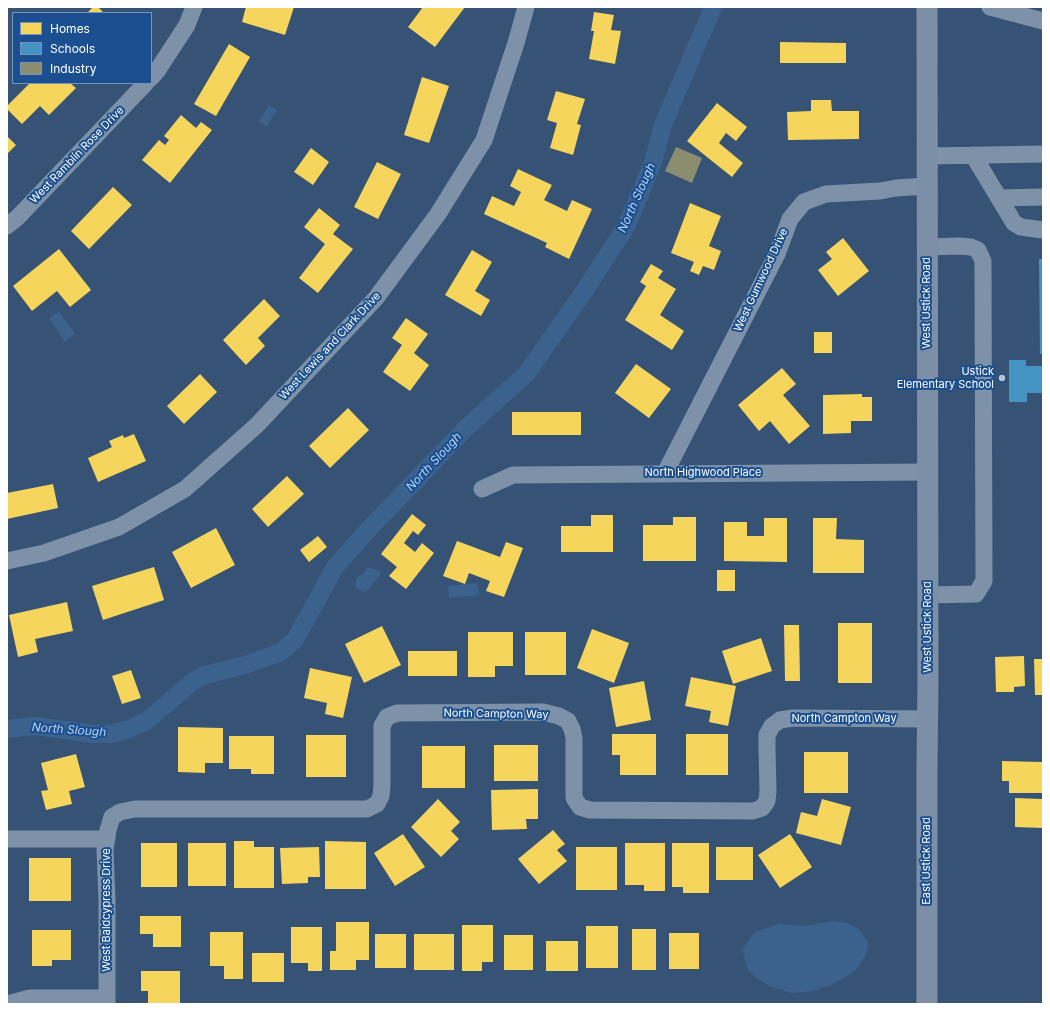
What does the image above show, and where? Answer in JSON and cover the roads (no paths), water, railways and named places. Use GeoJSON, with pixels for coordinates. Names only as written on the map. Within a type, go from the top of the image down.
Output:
{"type":"FeatureCollection","features":[{"type":"Feature","properties":{"kind":"main road","name":"West Ustick Road"},"geometry":{"type":"LineString","coordinates":[[926,7],[928,156],[927,719]]}},
{"type":"Feature","properties":{"kind":"main road","name":"East Ustick Road"},"geometry":{"type":"LineString","coordinates":[[927,719],[927,1004]]}},
{"type":"Feature","properties":{"kind":"street"},"geometry":{"type":"LineString","coordinates":[[152,77],[157,72],[187,25],[194,7]]}},
{"type":"Feature","properties":{"kind":"street","name":"West Lewis and Clark Drive"},"geometry":{"type":"LineString","coordinates":[[7,561],[44,553],[119,527],[185,489],[257,425],[365,310],[376,298],[438,214],[484,140],[516,43],[526,7]]}},
{"type":"Feature","properties":{"kind":"street"},"geometry":{"type":"LineString","coordinates":[[997,8],[1043,21]]}},
{"type":"Feature","properties":{"kind":"street","name":"West Ramblin Rose Drive"},"geometry":{"type":"LineString","coordinates":[[7,226],[18,217],[145,84]]}},
{"type":"Feature","properties":{"kind":"street"},"geometry":{"type":"LineString","coordinates":[[928,156],[1043,154]]}},
{"type":"Feature","properties":{"kind":"street"},"geometry":{"type":"LineString","coordinates":[[973,155],[1014,222],[1022,227],[1043,230]]}},
{"type":"Feature","properties":{"kind":"street","name":"West Gumwood Drive"},"geometry":{"type":"LineString","coordinates":[[666,473],[777,254],[790,219],[804,202],[826,194],[880,191],[896,188],[927,186]]}},
{"type":"Feature","properties":{"kind":"street"},"geometry":{"type":"LineString","coordinates":[[999,198],[1043,197]]}},
{"type":"Feature","properties":{"kind":"street"},"geometry":{"type":"LineString","coordinates":[[927,247],[971,247],[978,250],[983,261],[984,581],[976,594],[928,595]]}},
{"type":"Feature","properties":{"kind":"street","name":"North Highwood Place"},"geometry":{"type":"LineString","coordinates":[[482,489],[513,475],[928,472]]}},
{"type":"Feature","properties":{"kind":"street","name":"North Campton Way"},"geometry":{"type":"LineString","coordinates":[[112,817],[120,812],[136,808],[367,808],[377,804],[381,796],[382,726],[387,717],[397,713],[544,712],[559,716],[568,721],[574,738],[574,798],[580,807],[590,810],[753,810],[762,808],[767,800],[768,735],[772,726],[780,720],[793,718],[927,719]]}},
{"type":"Feature","properties":{"kind":"street","name":"West Baldcypress Drive"},"geometry":{"type":"LineString","coordinates":[[107,1001],[105,850],[108,830],[112,817]]}},
{"type":"Feature","properties":{"kind":"street"},"geometry":{"type":"LineString","coordinates":[[8,839],[107,838]]}},
{"type":"Feature","properties":{"kind":"street"},"geometry":{"type":"LineString","coordinates":[[7,1004],[30,998],[107,1001]]}},
{"type":"Feature","properties":{"kind":"water"},"geometry":{"type":"Polygon","coordinates":[[[269,105],[277,110],[266,127],[259,121],[269,105]]]}},
{"type":"Feature","properties":{"kind":"water"},"geometry":{"type":"Polygon","coordinates":[[[59,311],[75,334],[65,342],[49,318],[59,311]]]}},
{"type":"Feature","properties":{"kind":"water"},"geometry":{"type":"Polygon","coordinates":[[[366,567],[380,571],[381,574],[367,591],[364,592],[355,585],[356,579],[365,572],[366,567]]]}},
{"type":"Feature","properties":{"kind":"water"},"geometry":{"type":"Polygon","coordinates":[[[477,583],[479,595],[449,598],[448,586],[477,583]]]}},
{"type":"Feature","properties":{"kind":"water"},"geometry":{"type":"Polygon","coordinates":[[[832,921],[848,923],[860,930],[868,943],[867,953],[858,968],[846,977],[831,985],[813,991],[792,993],[769,986],[755,977],[748,970],[742,949],[755,932],[779,924],[804,926],[832,921]]]}},
{"type":"Feature","properties":{"kind":"waterway","name":"North Slough"},"geometry":{"type":"LineString","coordinates":[[7,729],[35,726],[94,734],[111,734],[129,729],[148,720],[192,682],[205,675],[245,665],[281,652],[295,640],[335,567],[368,530],[466,428],[527,373],[585,290],[627,225],[653,162],[663,125],[713,7]]}},
{"type":"Feature","properties":{"kind":"place","name":"Ustick Elementary School"},"geometry":{"type":"Point","coordinates":[1002,378]}}]}
